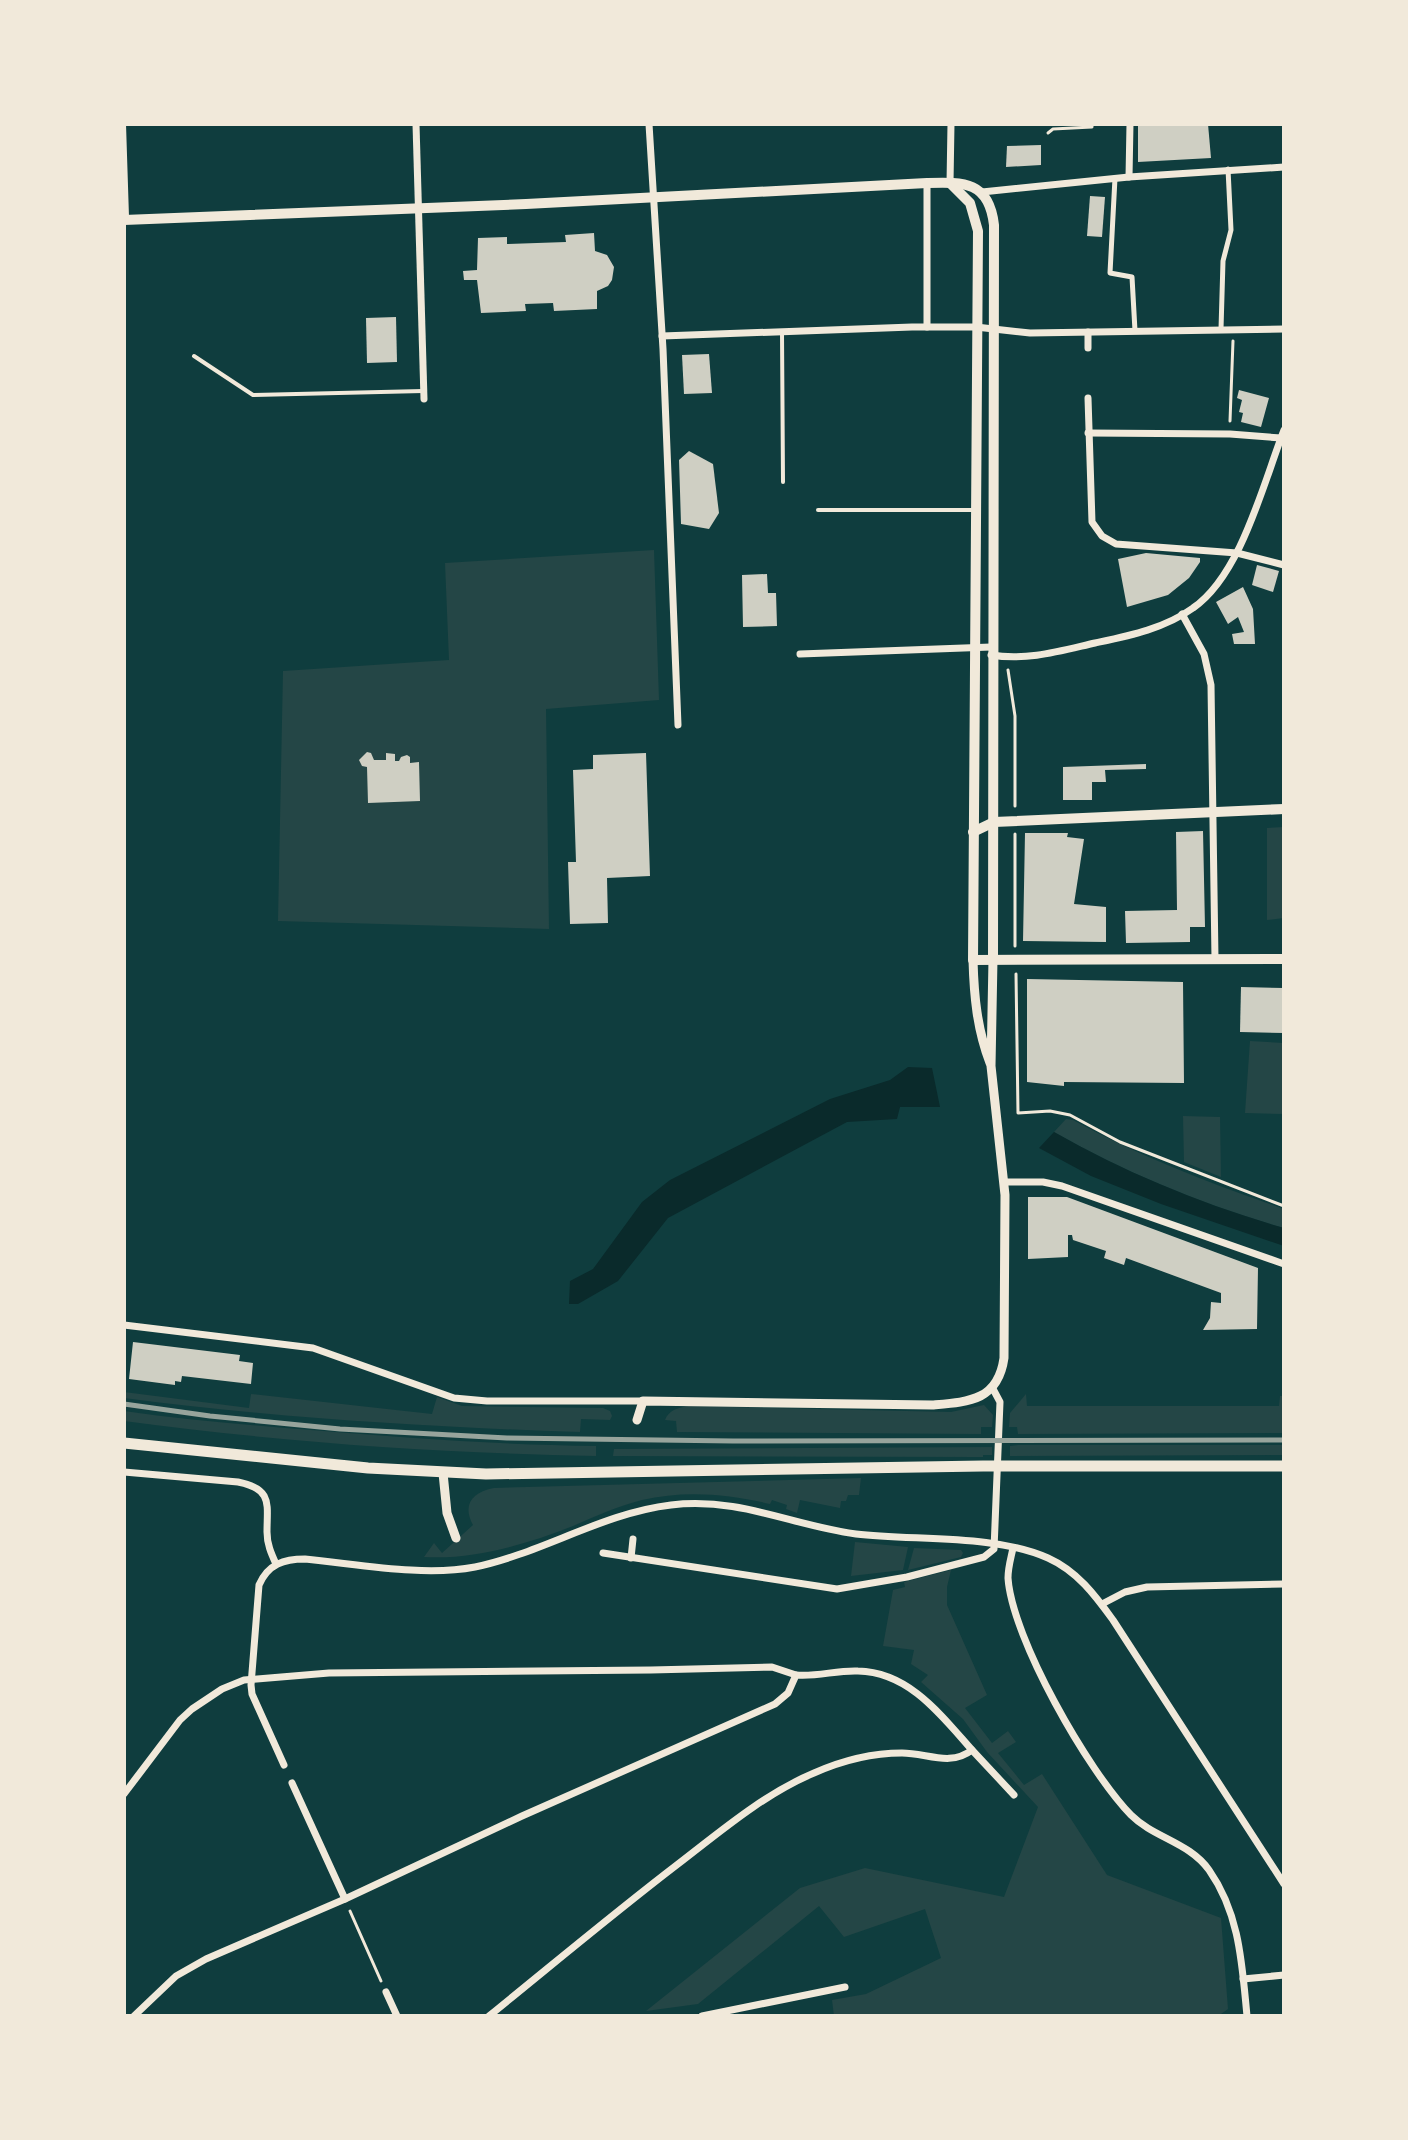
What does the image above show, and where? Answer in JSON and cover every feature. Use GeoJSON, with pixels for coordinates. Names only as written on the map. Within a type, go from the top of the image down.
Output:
{"type":"FeatureCollection","features":[{"type":"Feature","properties":{"kind":"main road"},"geometry":{"type":"LineString","coordinates":[[125,220],[927,183],[950,183],[978,189],[989,203],[994,225],[991,651],[993,959]]}},
{"type":"Feature","properties":{"kind":"main road"},"geometry":{"type":"LineString","coordinates":[[950,183],[970,203],[978,231],[973,960],[1284,959]]}},
{"type":"Feature","properties":{"kind":"main road"},"geometry":{"type":"LineString","coordinates":[[973,832],[994,822],[1284,809]]}},
{"type":"Feature","properties":{"kind":"main road"},"geometry":{"type":"LineString","coordinates":[[124,1443],[443,1473],[546,1475],[983,1466],[1284,1466]]}},
{"type":"Feature","properties":{"kind":"street"},"geometry":{"type":"LineString","coordinates":[[416,124],[424,395]]}},
{"type":"Feature","properties":{"kind":"street"},"geometry":{"type":"LineString","coordinates":[[649,124],[662,336],[678,725]]}},
{"type":"Feature","properties":{"kind":"street"},"geometry":{"type":"LineString","coordinates":[[950,183],[951,124]]}},
{"type":"Feature","properties":{"kind":"street"},"geometry":{"type":"LineString","coordinates":[[1129,177],[1130,124]]}},
{"type":"Feature","properties":{"kind":"street"},"geometry":{"type":"LineString","coordinates":[[978,189],[1284,167]]}},
{"type":"Feature","properties":{"kind":"street"},"geometry":{"type":"LineString","coordinates":[[1221,329],[1223,261],[1231,230],[1228,169]]}},
{"type":"Feature","properties":{"kind":"street"},"geometry":{"type":"LineString","coordinates":[[1115,178],[1110,273],[1132,277],[1135,331]]}},
{"type":"Feature","properties":{"kind":"street"},"geometry":{"type":"LineString","coordinates":[[927,183],[927,327]]}},
{"type":"Feature","properties":{"kind":"street"},"geometry":{"type":"LineString","coordinates":[[662,336],[927,327],[994,328],[1030,333],[1284,329]]}},
{"type":"Feature","properties":{"kind":"street"},"geometry":{"type":"LineString","coordinates":[[1088,332],[1088,348]]}},
{"type":"Feature","properties":{"kind":"street"},"geometry":{"type":"LineString","coordinates":[[1088,398],[1092,522],[1102,536],[1123,545],[1237,553],[1284,565]]}},
{"type":"Feature","properties":{"kind":"street"},"geometry":{"type":"LineString","coordinates":[[800,654],[974,648],[1005,657],[1035,656],[1159,627],[1214,590],[1237,553],[1282,434],[1088,433]]}},
{"type":"Feature","properties":{"kind":"street"},"geometry":{"type":"LineString","coordinates":[[1182,614],[1204,654],[1211,685],[1215,959]]}},
{"type":"Feature","properties":{"kind":"street"},"geometry":{"type":"LineString","coordinates":[[124,1325],[313,1348],[454,1398],[487,1401],[932,1405],[974,1399],[992,1387],[1002,1371],[1004,1358],[1005,1182],[991,1066],[993,959]]}},
{"type":"Feature","properties":{"kind":"street"},"geometry":{"type":"LineString","coordinates":[[973,960],[973,989],[980,1036],[991,1066]]}},
{"type":"Feature","properties":{"kind":"street"},"geometry":{"type":"LineString","coordinates":[[1005,1182],[1062,1186],[1284,1264]]}},
{"type":"Feature","properties":{"kind":"street"},"geometry":{"type":"LineString","coordinates":[[603,1553],[837,1589],[984,1557],[992,1552],[994,1545],[1000,1410],[992,1387]]}},
{"type":"Feature","properties":{"kind":"street"},"geometry":{"type":"LineString","coordinates":[[637,1420],[643,1401]]}},
{"type":"Feature","properties":{"kind":"street"},"geometry":{"type":"LineString","coordinates":[[124,1472],[238,1482],[259,1490],[267,1503],[267,1537],[276,1564]]}},
{"type":"Feature","properties":{"kind":"street"},"geometry":{"type":"LineString","coordinates":[[443,1473],[447,1513],[456,1538]]}},
{"type":"Feature","properties":{"kind":"street"},"geometry":{"type":"LineString","coordinates":[[284,1765],[252,1694],[251,1680],[259,1585],[266,1572],[276,1564],[305,1559],[415,1569],[472,1567],[636,1512],[671,1505],[736,1505],[856,1534],[1013,1548],[1038,1554],[1060,1565],[1084,1583],[1102,1604],[1284,1884]]}},
{"type":"Feature","properties":{"kind":"street"},"geometry":{"type":"LineString","coordinates":[[631,1558],[633,1539]]}},
{"type":"Feature","properties":{"kind":"street"},"geometry":{"type":"LineString","coordinates":[[1013,1548],[1008,1575],[1015,1608],[1058,1709],[1107,1787],[1129,1813],[1151,1831],[1189,1850],[1208,1868],[1225,1895],[1237,1928],[1247,2016]]}},
{"type":"Feature","properties":{"kind":"street"},"geometry":{"type":"LineString","coordinates":[[1102,1604],[1125,1592],[1147,1587],[1284,1584]]}},
{"type":"Feature","properties":{"kind":"street"},"geometry":{"type":"LineString","coordinates":[[124,1794],[180,1720],[192,1709],[222,1689],[251,1680],[329,1673],[772,1667],[796,1675],[856,1671],[890,1677],[920,1695],[1014,1795]]}},
{"type":"Feature","properties":{"kind":"street"},"geometry":{"type":"LineString","coordinates":[[134,2016],[176,1976],[206,1959],[775,1704],[788,1693],[796,1675]]}},
{"type":"Feature","properties":{"kind":"street"},"geometry":{"type":"LineString","coordinates":[[489,2016],[724,1828],[790,1784],[863,1757],[904,1753],[953,1759],[972,1750]]}},
{"type":"Feature","properties":{"kind":"street"},"geometry":{"type":"LineString","coordinates":[[292,1783],[345,1899]]}},
{"type":"Feature","properties":{"kind":"street"},"geometry":{"type":"LineString","coordinates":[[1243,1979],[1284,1975]]}},
{"type":"Feature","properties":{"kind":"street"},"geometry":{"type":"LineString","coordinates":[[702,2016],[845,1987]]}},
{"type":"Feature","properties":{"kind":"street"},"geometry":{"type":"LineString","coordinates":[[386,1992],[397,2016]]}},
{"type":"Feature","properties":{"kind":"lane"},"geometry":{"type":"LineString","coordinates":[[124,124],[125,220]]}},
{"type":"Feature","properties":{"kind":"lane"},"geometry":{"type":"LineString","coordinates":[[782,333],[783,482]]}},
{"type":"Feature","properties":{"kind":"lane"},"geometry":{"type":"LineString","coordinates":[[194,356],[253,395],[424,395]]}},
{"type":"Feature","properties":{"kind":"lane"},"geometry":{"type":"LineString","coordinates":[[818,510],[975,510]]}},
{"type":"Feature","properties":{"kind":"path"},"geometry":{"type":"LineString","coordinates":[[1048,133],[1053,129],[1092,127],[1092,124]]}},
{"type":"Feature","properties":{"kind":"path"},"geometry":{"type":"LineString","coordinates":[[1230,434],[1233,329]]}},
{"type":"Feature","properties":{"kind":"path"},"geometry":{"type":"LineString","coordinates":[[1005,657],[1015,716],[1018,1113],[1065,1113],[1120,1142],[1284,1206]]}},
{"type":"Feature","properties":{"kind":"path"},"geometry":{"type":"LineString","coordinates":[[352,1914],[380,1977]]}},
{"type":"Feature","properties":{"kind":"shaded area"},"geometry":{"type":"Polygon","coordinates":[[[654,550],[659,700],[546,709],[549,929],[278,921],[283,671],[449,660],[445,563],[654,550]]]}},
{"type":"Feature","properties":{"kind":"shaded area"},"geometry":{"type":"Polygon","coordinates":[[[1284,827],[1284,918],[1267,920],[1267,828],[1284,827]]]}},
{"type":"Feature","properties":{"kind":"shaded area"},"geometry":{"type":"Polygon","coordinates":[[[1250,1041],[1284,1043],[1284,1114],[1245,1113],[1250,1041]]]}},
{"type":"Feature","properties":{"kind":"shaded area"},"geometry":{"type":"Polygon","coordinates":[[[908,1067],[932,1068],[940,1107],[900,1107],[897,1119],[847,1122],[668,1218],[618,1281],[578,1304],[569,1304],[570,1281],[593,1269],[642,1202],[670,1180],[830,1099],[890,1080],[908,1067]]]}},
{"type":"Feature","properties":{"kind":"shaded area"},"geometry":{"type":"Polygon","coordinates":[[[1183,1116],[1220,1117],[1221,1177],[1184,1162],[1183,1116]]]}},
{"type":"Feature","properties":{"kind":"shaded area"},"geometry":{"type":"Polygon","coordinates":[[[1066,1119],[1177,1169],[1284,1209],[1284,1228],[1195,1198],[1109,1161],[1054,1132],[1066,1119]]]}},
{"type":"Feature","properties":{"kind":"shaded area"},"geometry":{"type":"Polygon","coordinates":[[[1054,1132],[1166,1187],[1284,1228],[1284,1246],[1161,1204],[1091,1176],[1039,1148],[1054,1132]]]}},
{"type":"Feature","properties":{"kind":"shaded area"},"geometry":{"type":"Polygon","coordinates":[[[124,1392],[249,1408],[251,1394],[432,1414],[437,1397],[462,1406],[603,1408],[610,1411],[612,1416],[610,1420],[581,1419],[580,1432],[466,1427],[238,1411],[124,1398],[124,1392]]]}},
{"type":"Feature","properties":{"kind":"shaded area"},"geometry":{"type":"Polygon","coordinates":[[[1026,1394],[1027,1406],[1279,1406],[1280,1396],[1284,1396],[1284,1433],[1018,1434],[1017,1427],[1009,1427],[1010,1413],[1026,1394]]]}},
{"type":"Feature","properties":{"kind":"shaded area"},"geometry":{"type":"Polygon","coordinates":[[[984,1405],[993,1415],[992,1427],[981,1427],[981,1434],[677,1432],[676,1421],[665,1420],[674,1410],[688,1406],[951,1412],[984,1405]]]}},
{"type":"Feature","properties":{"kind":"shaded area"},"geometry":{"type":"Polygon","coordinates":[[[124,1411],[382,1436],[596,1446],[596,1456],[301,1441],[124,1421],[124,1411]]]}},
{"type":"Feature","properties":{"kind":"shaded area"},"geometry":{"type":"Polygon","coordinates":[[[1284,1445],[1284,1455],[1010,1456],[1010,1446],[1284,1445]]]}},
{"type":"Feature","properties":{"kind":"shaded area"},"geometry":{"type":"Polygon","coordinates":[[[992,1447],[992,1455],[983,1457],[613,1456],[614,1449],[992,1447]]]}},
{"type":"Feature","properties":{"kind":"shaded area"},"geometry":{"type":"Polygon","coordinates":[[[861,1478],[859,1495],[848,1495],[846,1501],[841,1501],[840,1508],[800,1500],[797,1513],[786,1509],[787,1505],[772,1500],[770,1504],[706,1494],[674,1495],[624,1505],[519,1545],[462,1556],[424,1557],[434,1543],[442,1553],[473,1525],[469,1511],[471,1500],[494,1488],[861,1478]]]}},
{"type":"Feature","properties":{"kind":"shaded area"},"geometry":{"type":"Polygon","coordinates":[[[855,1542],[908,1547],[903,1570],[851,1576],[855,1542]]]}},
{"type":"Feature","properties":{"kind":"shaded area"},"geometry":{"type":"Polygon","coordinates":[[[914,1548],[961,1550],[963,1553],[961,1557],[908,1570],[914,1548]]]}},
{"type":"Feature","properties":{"kind":"shaded area"},"geometry":{"type":"Polygon","coordinates":[[[951,1570],[947,1605],[987,1695],[965,1708],[992,1743],[1008,1731],[1016,1742],[998,1753],[1024,1785],[1042,1774],[1107,1875],[1221,1918],[1228,2009],[1218,2016],[834,2016],[832,2000],[866,1994],[941,1958],[925,1909],[844,1937],[819,1906],[698,2004],[646,2011],[800,1888],[865,1868],[1004,1897],[1038,1807],[987,1752],[963,1719],[921,1682],[928,1675],[911,1664],[914,1650],[883,1646],[893,1590],[905,1587],[904,1582],[951,1570]]]}},
{"type":"Feature","properties":{"kind":"building"},"geometry":{"type":"Polygon","coordinates":[[[1138,124],[1208,124],[1211,158],[1138,162],[1138,124]]]}},
{"type":"Feature","properties":{"kind":"building"},"geometry":{"type":"Polygon","coordinates":[[[1041,145],[1041,165],[1006,167],[1007,146],[1041,145]]]}},
{"type":"Feature","properties":{"kind":"building"},"geometry":{"type":"Polygon","coordinates":[[[1090,196],[1105,197],[1102,237],[1087,236],[1090,196]]]}},
{"type":"Feature","properties":{"kind":"building"},"geometry":{"type":"Polygon","coordinates":[[[594,233],[595,251],[607,255],[614,267],[608,286],[597,291],[597,309],[554,311],[553,303],[525,304],[526,311],[481,313],[477,280],[464,280],[463,271],[477,270],[478,238],[507,237],[507,244],[566,242],[565,235],[594,233]]]}},
{"type":"Feature","properties":{"kind":"building"},"geometry":{"type":"Polygon","coordinates":[[[396,317],[397,362],[367,363],[366,318],[396,317]]]}},
{"type":"Feature","properties":{"kind":"building"},"geometry":{"type":"Polygon","coordinates":[[[709,354],[712,393],[684,394],[682,355],[709,354]]]}},
{"type":"Feature","properties":{"kind":"building"},"geometry":{"type":"Polygon","coordinates":[[[1239,390],[1269,398],[1261,427],[1241,422],[1243,413],[1239,412],[1242,400],[1237,398],[1239,390]]]}},
{"type":"Feature","properties":{"kind":"building"},"geometry":{"type":"Polygon","coordinates":[[[689,451],[713,464],[719,513],[709,529],[681,524],[679,460],[689,451]]]}},
{"type":"Feature","properties":{"kind":"building"},"geometry":{"type":"Polygon","coordinates":[[[1146,553],[1200,558],[1200,562],[1189,578],[1168,595],[1127,607],[1118,559],[1146,553]]]}},
{"type":"Feature","properties":{"kind":"building"},"geometry":{"type":"Polygon","coordinates":[[[1257,565],[1279,571],[1273,592],[1252,585],[1257,565]]]}},
{"type":"Feature","properties":{"kind":"building"},"geometry":{"type":"Polygon","coordinates":[[[767,574],[768,593],[776,593],[777,626],[743,627],[742,575],[767,574]]]}},
{"type":"Feature","properties":{"kind":"building"},"geometry":{"type":"Polygon","coordinates":[[[1243,587],[1253,609],[1255,644],[1234,644],[1232,634],[1244,632],[1238,617],[1228,624],[1216,602],[1243,587]]]}},
{"type":"Feature","properties":{"kind":"building"},"geometry":{"type":"Polygon","coordinates":[[[367,752],[374,760],[386,760],[386,753],[395,754],[395,761],[407,755],[410,763],[419,762],[420,801],[368,803],[367,767],[362,766],[359,760],[367,752]]]}},
{"type":"Feature","properties":{"kind":"building"},"geometry":{"type":"Polygon","coordinates":[[[646,753],[650,876],[607,878],[608,923],[570,924],[568,862],[576,862],[573,770],[593,769],[593,755],[646,753]]]}},
{"type":"Feature","properties":{"kind":"building"},"geometry":{"type":"Polygon","coordinates":[[[1146,764],[1146,769],[1105,770],[1106,782],[1092,782],[1092,800],[1063,800],[1063,767],[1146,764]]]}},
{"type":"Feature","properties":{"kind":"building"},"geometry":{"type":"Polygon","coordinates":[[[1203,831],[1205,927],[1190,927],[1190,942],[1126,943],[1125,911],[1177,910],[1176,832],[1203,831]]]}},
{"type":"Feature","properties":{"kind":"building"},"geometry":{"type":"Polygon","coordinates":[[[1025,833],[1068,833],[1067,837],[1084,839],[1074,904],[1106,907],[1106,942],[1023,941],[1025,833]]]}},
{"type":"Feature","properties":{"kind":"building"},"geometry":{"type":"Polygon","coordinates":[[[1027,979],[1183,982],[1184,1083],[1064,1082],[1064,1086],[1027,1082],[1027,979]]]}},
{"type":"Feature","properties":{"kind":"building"},"geometry":{"type":"Polygon","coordinates":[[[1241,987],[1284,988],[1284,1033],[1240,1032],[1241,987]]]}},
{"type":"Feature","properties":{"kind":"building"},"geometry":{"type":"Polygon","coordinates":[[[1028,1197],[1067,1197],[1258,1268],[1257,1329],[1203,1330],[1210,1318],[1211,1302],[1221,1303],[1221,1293],[1126,1258],[1124,1265],[1104,1258],[1106,1251],[1073,1240],[1072,1235],[1068,1235],[1068,1257],[1028,1259],[1028,1197]]]}},
{"type":"Feature","properties":{"kind":"building"},"geometry":{"type":"Polygon","coordinates":[[[133,1342],[240,1355],[239,1361],[253,1363],[251,1384],[182,1376],[181,1382],[175,1381],[175,1385],[129,1379],[133,1342]]]}},
{"type":"Feature","properties":{"kind":"railway"},"geometry":{"type":"LineString","coordinates":[[124,1404],[340,1429],[507,1438],[733,1441],[1284,1440]]}}]}
